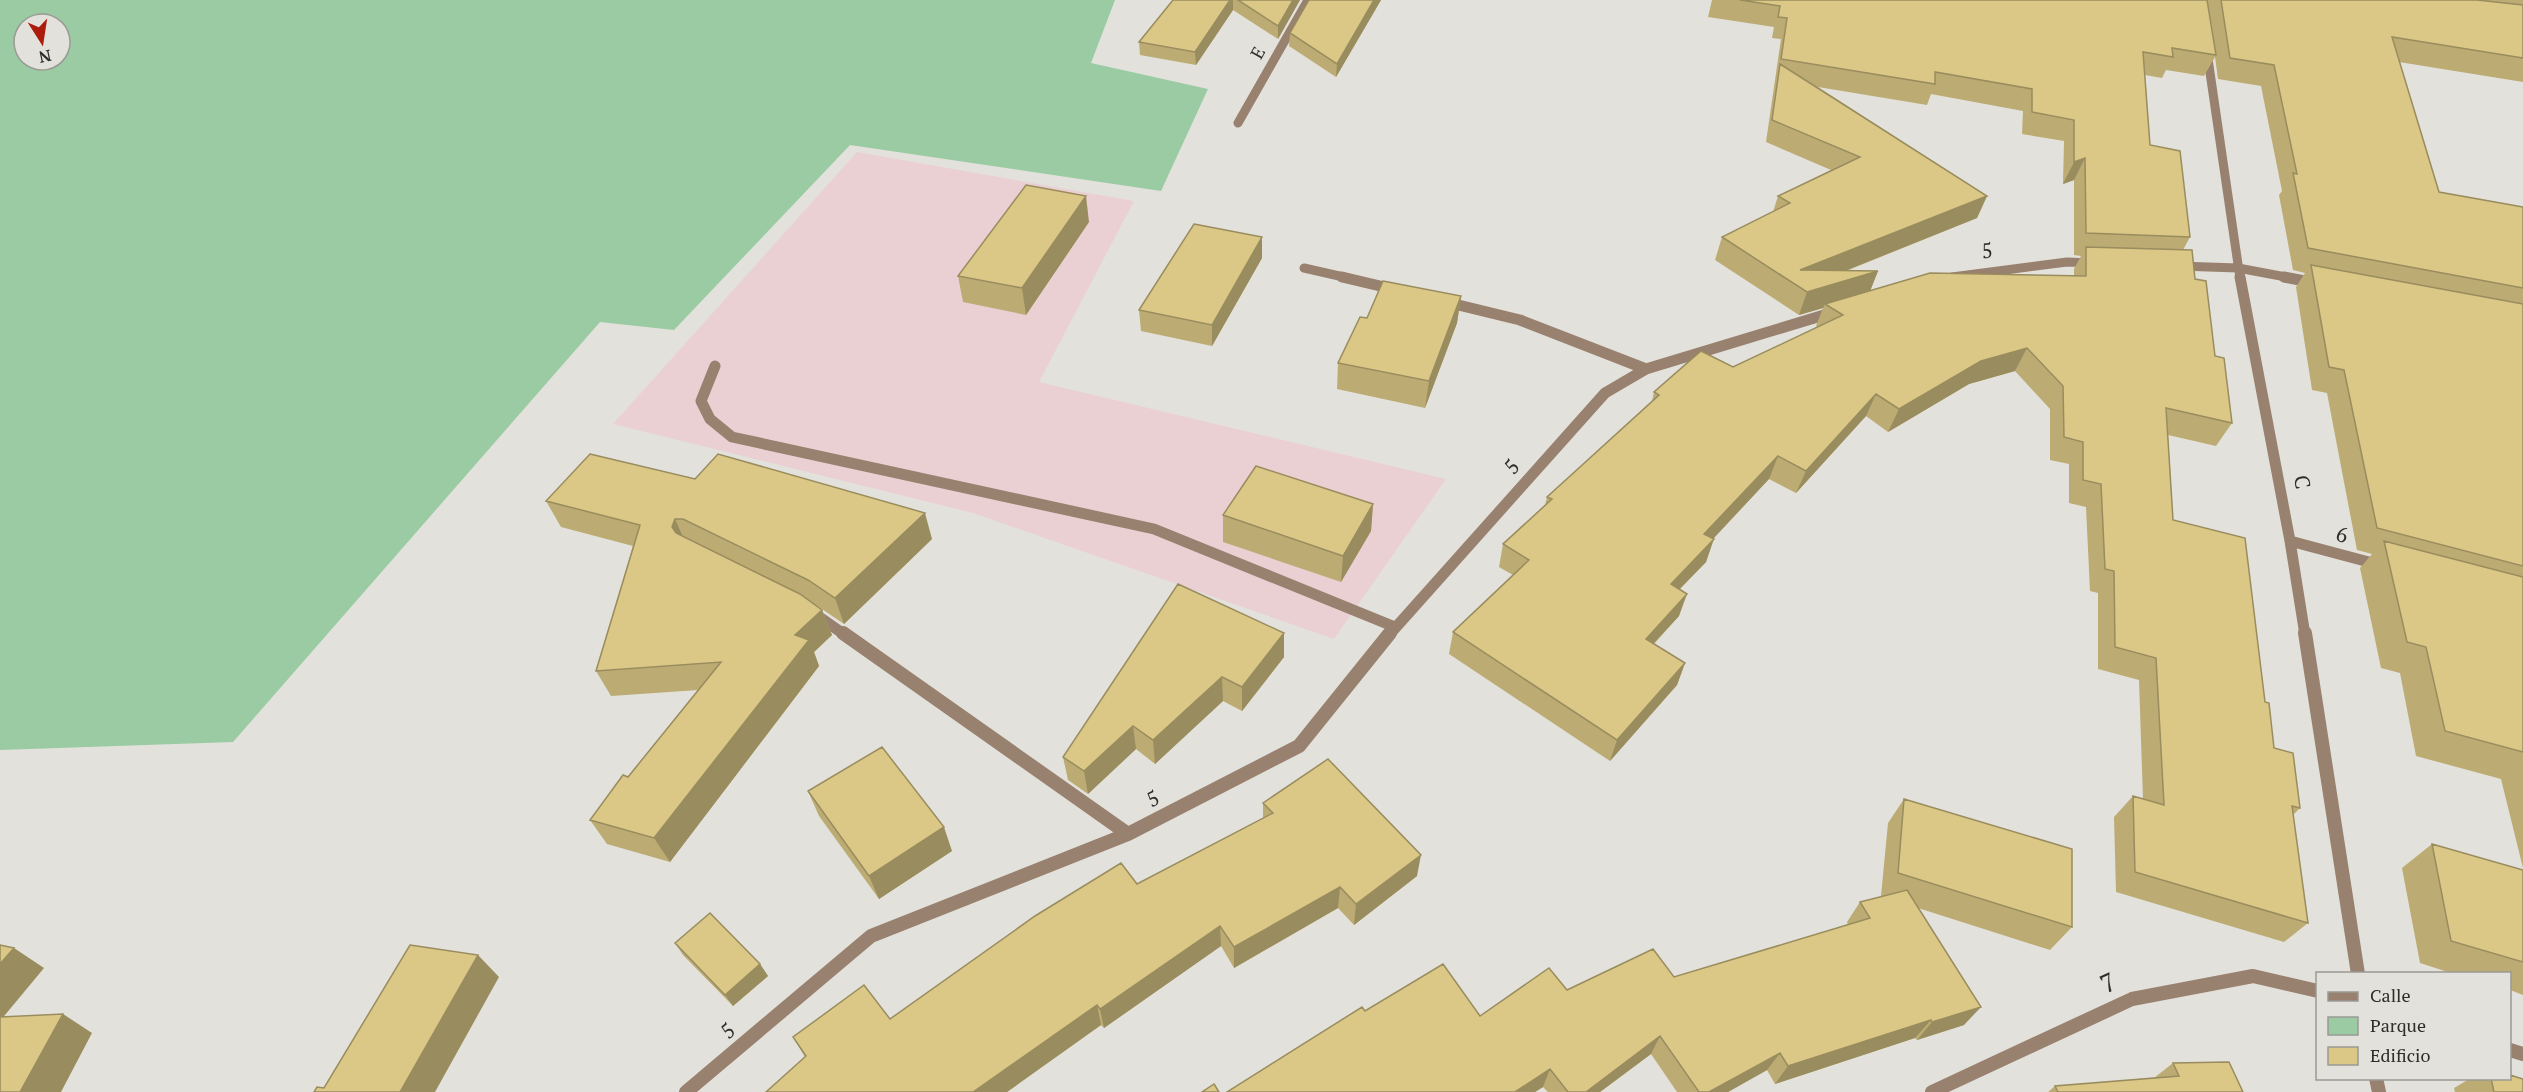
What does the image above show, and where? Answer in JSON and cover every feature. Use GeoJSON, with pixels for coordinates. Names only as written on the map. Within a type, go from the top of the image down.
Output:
{"type":"FeatureCollection","features":[{"type":"Feature","properties":{"kind":"street","name":"E"},"geometry":{"type":"LineString","coordinates":[[1238,123],[1308,0]]}},
{"type":"Feature","properties":{"kind":"street","name":"C"},"geometry":{"type":"LineString","coordinates":[[2205,35],[2238,268],[2290,541],[2358,972]]}},
{"type":"Feature","properties":{"kind":"street","name":"5"},"geometry":{"type":"LineString","coordinates":[[1941,280],[1963,274],[2055,263],[2101,263]]}},
{"type":"Feature","properties":{"kind":"street"},"geometry":{"type":"LineString","coordinates":[[2170,266],[2238,268],[2330,286]]}},
{"type":"Feature","properties":{"kind":"street"},"geometry":{"type":"LineString","coordinates":[[1304,268],[1407,292]]}},
{"type":"Feature","properties":{"kind":"street"},"geometry":{"type":"LineString","coordinates":[[1430,298],[1521,320],[1646,369]]}},
{"type":"Feature","properties":{"kind":"street","name":"5"},"geometry":{"type":"LineString","coordinates":[[686,1092],[871,936],[1128,834],[1299,746],[1395,627],[1605,393],[1646,369],[1850,308]]}},
{"type":"Feature","properties":{"kind":"street"},"geometry":{"type":"LineString","coordinates":[[715,366],[701,401],[710,419],[732,437],[1154,529],[1395,627]]}},
{"type":"Feature","properties":{"kind":"street","name":"6"},"geometry":{"type":"LineString","coordinates":[[2290,541],[2390,567]]}},
{"type":"Feature","properties":{"kind":"street"},"geometry":{"type":"LineString","coordinates":[[803,608],[1128,834]]}},
{"type":"Feature","properties":{"kind":"street","name":"7"},"geometry":{"type":"LineString","coordinates":[[1932,1092],[2132,999],[2253,976],[2316,991]]}},
{"type":"Feature","properties":{"kind":"shaded area"},"geometry":{"type":"Polygon","coordinates":[[[857,152],[1134,201],[1039,382],[1446,479],[1334,639],[973,513],[613,424],[857,152]]]}},
{"type":"Feature","properties":{"kind":"green space"},"geometry":{"type":"Polygon","coordinates":[[[0,0],[1115,0],[1091,63],[1208,89],[1161,191],[850,145],[674,330],[600,322],[233,742],[0,750],[0,0]]]}},
{"type":"Feature","properties":{"kind":"building"},"geometry":{"type":"Polygon","coordinates":[[[1173,0],[1230,0],[1195,52],[1139,42],[1173,0]]]}},
{"type":"Feature","properties":{"kind":"building"},"geometry":{"type":"Polygon","coordinates":[[[1238,0],[1293,0],[1278,26],[1238,0]]]}},
{"type":"Feature","properties":{"kind":"building"},"geometry":{"type":"Polygon","coordinates":[[[1309,0],[1374,0],[1337,64],[1290,33],[1309,0]]]}},
{"type":"Feature","properties":{"kind":"building"},"geometry":{"type":"Polygon","coordinates":[[[1740,0],[2207,0],[2216,55],[2172,48],[2173,57],[2143,52],[2150,145],[2180,151],[2190,237],[2086,233],[2085,158],[2074,162],[2074,120],[2032,112],[2032,89],[1935,72],[1935,84],[1781,59],[1787,18],[1778,17],[1780,6],[1740,0]]]}},
{"type":"Feature","properties":{"kind":"building"},"geometry":{"type":"Polygon","coordinates":[[[2221,0],[2477,0],[2523,5],[2523,58],[2392,37],[2439,192],[2523,207],[2523,288],[2308,248],[2293,173],[2297,174],[2274,65],[2230,58],[2221,0]]]}},
{"type":"Feature","properties":{"kind":"building"},"geometry":{"type":"Polygon","coordinates":[[[1780,64],[1987,196],[1800,270],[1878,271],[1807,292],[1722,237],[1790,203],[1778,196],[1860,157],[1772,120],[1780,64]]]}},
{"type":"Feature","properties":{"kind":"building"},"geometry":{"type":"Polygon","coordinates":[[[1026,185],[1086,196],[1022,288],[958,276],[1026,185]]]}},
{"type":"Feature","properties":{"kind":"building"},"geometry":{"type":"Polygon","coordinates":[[[1194,224],[1262,237],[1212,325],[1139,310],[1194,224]]]}},
{"type":"Feature","properties":{"kind":"building"},"geometry":{"type":"Polygon","coordinates":[[[2086,247],[2192,250],[2195,279],[2206,281],[2215,356],[2224,358],[2232,423],[2166,408],[2173,520],[2245,538],[2265,702],[2269,703],[2274,748],[2293,753],[2300,808],[2292,806],[2308,923],[2135,872],[2133,796],[2164,805],[2156,658],[2115,647],[2114,571],[2105,569],[2101,484],[2083,480],[2083,442],[2064,437],[2063,386],[2027,348],[1981,361],[1899,409],[1876,394],[1806,471],[1778,456],[1704,534],[1714,539],[1671,584],[1687,594],[1646,639],[1685,663],[1617,740],[1453,632],[1529,560],[1503,544],[1552,499],[1547,497],[1659,395],[1654,392],[1701,351],[1733,367],[1843,315],[1825,304],[1930,273],[2086,276],[2086,247]]]}},
{"type":"Feature","properties":{"kind":"building"},"geometry":{"type":"Polygon","coordinates":[[[2311,265],[2523,304],[2523,566],[2377,528],[2344,370],[2329,367],[2311,265]]]}},
{"type":"Feature","properties":{"kind":"building"},"geometry":{"type":"Polygon","coordinates":[[[1383,281],[1461,296],[1429,381],[1338,363],[1360,317],[1367,318],[1383,281]]]}},
{"type":"Feature","properties":{"kind":"building"},"geometry":{"type":"Polygon","coordinates":[[[590,454],[695,479],[718,454],[925,513],[835,598],[808,580],[683,519],[675,519],[672,527],[676,533],[800,594],[822,610],[795,635],[809,640],[654,838],[590,820],[623,775],[628,777],[721,662],[596,671],[640,525],[546,501],[590,454]]]}},
{"type":"Feature","properties":{"kind":"building"},"geometry":{"type":"Polygon","coordinates":[[[1256,466],[1373,504],[1343,556],[1223,515],[1256,466]]]}},
{"type":"Feature","properties":{"kind":"building"},"geometry":{"type":"Polygon","coordinates":[[[2384,541],[2523,577],[2523,752],[2445,731],[2426,647],[2407,642],[2384,541]]]}},
{"type":"Feature","properties":{"kind":"building"},"geometry":{"type":"Polygon","coordinates":[[[1178,584],[1284,633],[1242,687],[1222,677],[1153,740],[1133,726],[1084,771],[1063,757],[1178,584]]]}},
{"type":"Feature","properties":{"kind":"building"},"geometry":{"type":"Polygon","coordinates":[[[882,747],[944,827],[869,876],[808,791],[882,747]]]}},
{"type":"Feature","properties":{"kind":"building"},"geometry":{"type":"Polygon","coordinates":[[[1328,759],[1421,855],[1356,904],[1340,887],[1234,947],[1220,926],[1100,1009],[1097,1005],[973,1092],[766,1092],[806,1056],[793,1037],[864,985],[890,1019],[1035,916],[1121,863],[1137,884],[1273,813],[1263,803],[1328,759]]]}},
{"type":"Feature","properties":{"kind":"building"},"geometry":{"type":"Polygon","coordinates":[[[1904,799],[2072,849],[2072,927],[1898,873],[1904,799]]]}},
{"type":"Feature","properties":{"kind":"building"},"geometry":{"type":"Polygon","coordinates":[[[2432,844],[2523,870],[2523,962],[2451,941],[2432,844]]]}},
{"type":"Feature","properties":{"kind":"building"},"geometry":{"type":"Polygon","coordinates":[[[1907,890],[1981,1007],[1932,1022],[1931,1020],[1788,1066],[1780,1053],[1709,1092],[1699,1092],[1660,1036],[1586,1092],[1568,1092],[1550,1069],[1515,1092],[1227,1092],[1362,1007],[1365,1011],[1443,964],[1480,1016],[1549,968],[1567,990],[1653,949],[1674,977],[1870,918],[1860,902],[1907,890]]]}},
{"type":"Feature","properties":{"kind":"building"},"geometry":{"type":"Polygon","coordinates":[[[710,913],[760,964],[725,995],[675,943],[710,913]]]}},
{"type":"Feature","properties":{"kind":"building"},"geometry":{"type":"Polygon","coordinates":[[[0,945],[14,948],[0,964],[0,945]]]}},
{"type":"Feature","properties":{"kind":"building"},"geometry":{"type":"Polygon","coordinates":[[[410,945],[478,955],[400,1092],[314,1092],[317,1087],[324,1088],[410,945]]]}},
{"type":"Feature","properties":{"kind":"building"},"geometry":{"type":"Polygon","coordinates":[[[63,1014],[20,1092],[0,1092],[0,1017],[63,1014]]]}},
{"type":"Feature","properties":{"kind":"building"},"geometry":{"type":"Polygon","coordinates":[[[2229,1062],[2243,1092],[2058,1092],[2055,1086],[2179,1076],[2173,1063],[2229,1062]]]}},
{"type":"Feature","properties":{"kind":"building"},"geometry":{"type":"Polygon","coordinates":[[[2511,1075],[2523,1079],[2523,1092],[2494,1092],[2491,1080],[2511,1080],[2511,1075]]]}},
{"type":"Feature","properties":{"kind":"building"},"geometry":{"type":"Polygon","coordinates":[[[1214,1084],[1219,1092],[1202,1092],[1214,1084]]]}}]}
